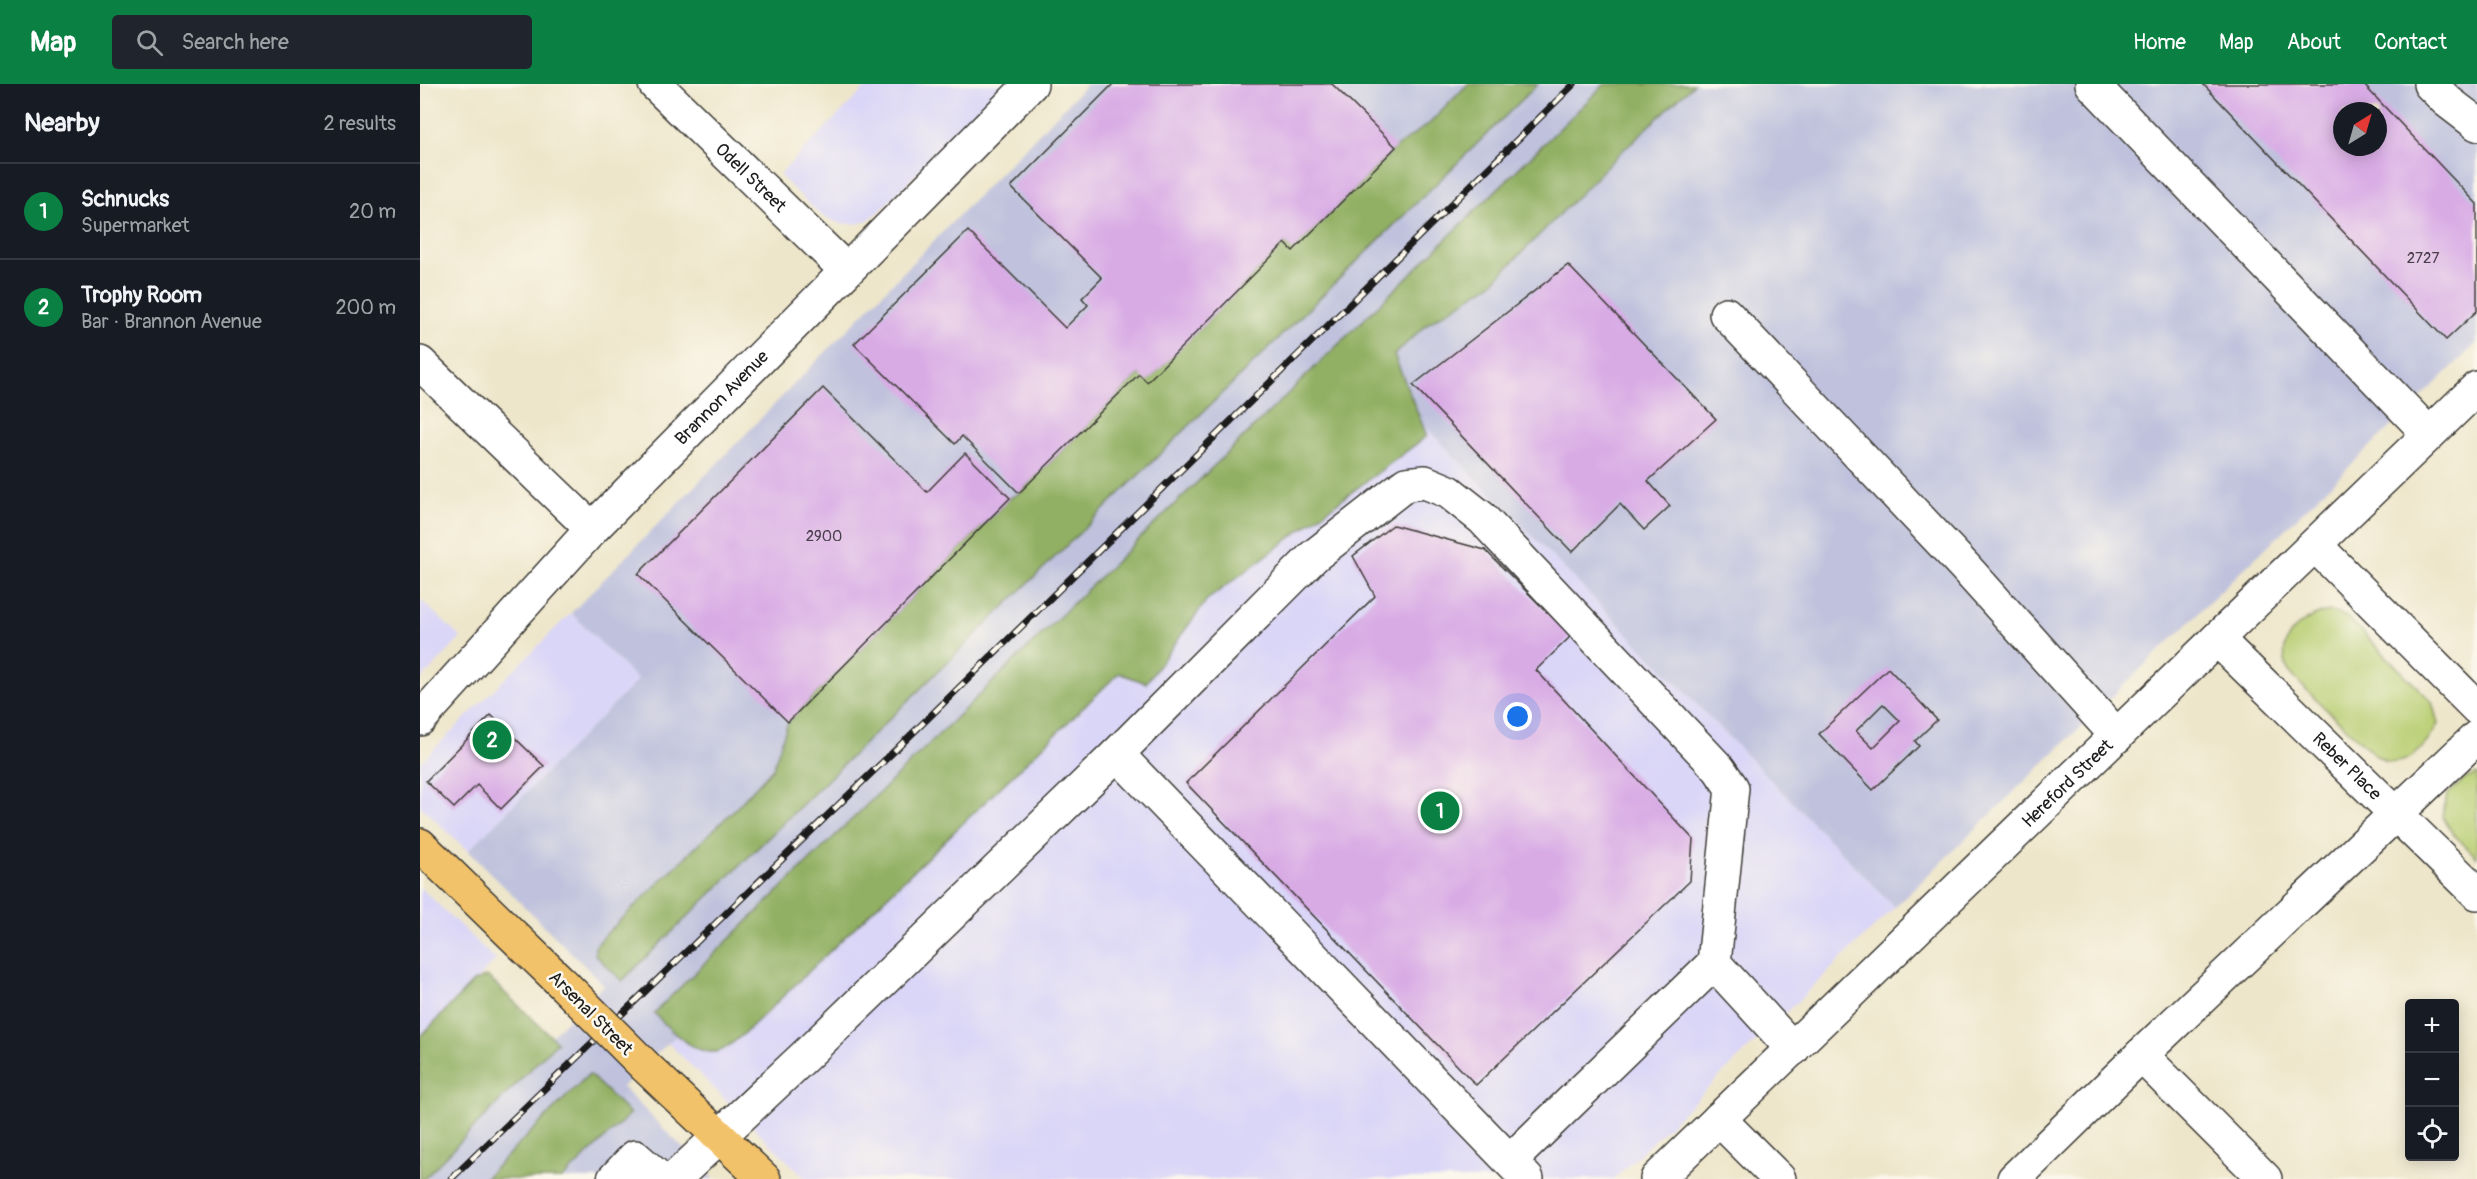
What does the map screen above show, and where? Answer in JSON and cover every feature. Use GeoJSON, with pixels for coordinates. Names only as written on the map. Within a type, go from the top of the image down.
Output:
{"type":"FeatureCollection","features":[{"type":"Feature","properties":{"kind":"main road","name":"Arsenal Street"},"geometry":{"type":"LineString","coordinates":[[420,845],[645,1066],[764,1179]]}},
{"type":"Feature","properties":{"kind":"street","name":"Odell Street"},"geometry":{"type":"LineString","coordinates":[[655,84],[846,270]]}},
{"type":"Feature","properties":{"kind":"street","name":"Brannon Avenue"},"geometry":{"type":"LineString","coordinates":[[420,719],[592,529],[1031,84]]}},
{"type":"Feature","properties":{"kind":"street"},"geometry":{"type":"LineString","coordinates":[[2092,84],[2429,434]]}},
{"type":"Feature","properties":{"kind":"street"},"geometry":{"type":"LineString","coordinates":[[2430,84],[2447,101],[2477,124]]}},
{"type":"Feature","properties":{"kind":"street"},"geometry":{"type":"LineString","coordinates":[[1726,314],[1964,566],[2117,736]]}},
{"type":"Feature","properties":{"kind":"street"},"geometry":{"type":"LineString","coordinates":[[420,363],[592,529]]}},
{"type":"Feature","properties":{"kind":"street","name":"Hereford Street"},"geometry":{"type":"LineString","coordinates":[[1657,1179],[2477,388]]}},
{"type":"Feature","properties":{"kind":"street"},"geometry":{"type":"LineString","coordinates":[[674,1179],[1117,754],[1314,556],[1406,484],[1425,482],[1449,492],[1482,518],[1719,769],[1732,788],[1714,963],[1519,1170],[1117,754]]}},
{"type":"Feature","properties":{"kind":"street"},"geometry":{"type":"LineString","coordinates":[[2315,545],[2477,708]]}},
{"type":"Feature","properties":{"kind":"street","name":"Reber Place"},"geometry":{"type":"LineString","coordinates":[[2217,639],[2477,893]]}},
{"type":"Feature","properties":{"kind":"street"},"geometry":{"type":"LineString","coordinates":[[2014,1179],[2141,1055],[2477,737]]}},
{"type":"Feature","properties":{"kind":"street"},"geometry":{"type":"LineString","coordinates":[[1714,963],[1793,1048]]}},
{"type":"Feature","properties":{"kind":"street"},"geometry":{"type":"LineString","coordinates":[[2141,1055],[2265,1179]]}},
{"type":"Feature","properties":{"kind":"street"},"geometry":{"type":"LineString","coordinates":[[1719,1119],[1779,1179]]}},
{"type":"Feature","properties":{"kind":"street"},"geometry":{"type":"LineString","coordinates":[[614,1179],[635,1157],[660,1179]]}},
{"type":"Feature","properties":{"kind":"shaded area"},"geometry":{"type":"Polygon","coordinates":[[[869,84],[1003,84],[882,209],[868,220],[857,224],[840,224],[821,215],[779,175],[869,84]]]}},
{"type":"Feature","properties":{"kind":"shaded area"},"geometry":{"type":"Polygon","coordinates":[[[1087,84],[2477,84],[2477,343],[1895,907],[1373,373],[622,1087],[714,1179],[420,1179],[420,1176],[551,1036],[604,985],[468,851],[638,680],[571,613],[1087,84]]]}},
{"type":"Feature","properties":{"kind":"shaded area"},"geometry":{"type":"Polygon","coordinates":[[[1373,373],[1895,907],[1614,1179],[806,1179],[668,1043],[1373,373]]]}},
{"type":"Feature","properties":{"kind":"shaded area"},"geometry":{"type":"Polygon","coordinates":[[[420,599],[461,638],[420,681],[420,599]]]}},
{"type":"Feature","properties":{"kind":"shaded area"},"geometry":{"type":"Polygon","coordinates":[[[571,613],[638,680],[468,851],[420,806],[420,763],[571,613]]]}},
{"type":"Feature","properties":{"kind":"shaded area"},"geometry":{"type":"Polygon","coordinates":[[[420,887],[496,960],[420,1037],[420,887]]]}},
{"type":"Feature","properties":{"kind":"green space"},"geometry":{"type":"Polygon","coordinates":[[[1468,84],[1538,84],[622,981],[595,955],[595,947],[603,937],[737,807],[773,768],[788,722],[1010,498],[1019,493],[1139,374],[1147,381],[1285,243],[1293,250],[1396,147],[1430,123],[1468,84]]]}},
{"type":"Feature","properties":{"kind":"green space"},"geometry":{"type":"Polygon","coordinates":[[[1605,84],[1694,84],[1619,154],[1491,284],[1427,324],[1394,355],[1427,436],[1207,600],[1146,683],[1119,673],[731,1044],[722,1050],[713,1052],[694,1047],[654,1013],[891,780],[1605,84]]]}},
{"type":"Feature","properties":{"kind":"green space"},"geometry":{"type":"Polygon","coordinates":[[[2329,611],[2347,617],[2432,702],[2438,724],[2425,745],[2405,760],[2388,762],[2375,755],[2287,668],[2285,647],[2288,638],[2309,618],[2329,611]]]}},
{"type":"Feature","properties":{"kind":"green space"},"geometry":{"type":"Polygon","coordinates":[[[2477,774],[2477,857],[2453,834],[2442,816],[2447,795],[2465,779],[2477,774]]]}},
{"type":"Feature","properties":{"kind":"green space"},"geometry":{"type":"Polygon","coordinates":[[[487,976],[557,1042],[424,1179],[420,1179],[420,1037],[473,982],[487,976]]]}},
{"type":"Feature","properties":{"kind":"green space"},"geometry":{"type":"Polygon","coordinates":[[[589,1074],[630,1114],[562,1179],[484,1179],[589,1074]]]}},
{"type":"Feature","properties":{"kind":"building"},"geometry":{"type":"Polygon","coordinates":[[[1113,84],[1332,84],[1396,147],[1293,251],[1285,243],[1147,382],[1139,374],[1019,493],[962,436],[955,444],[854,344],[968,231],[1065,328],[1088,305],[1082,298],[1102,278],[1011,187],[1113,84]]]}},
{"type":"Feature","properties":{"kind":"building"},"geometry":{"type":"Polygon","coordinates":[[[2203,84],[2363,84],[2380,102],[2333,102],[2333,156],[2387,156],[2387,109],[2477,204],[2477,311],[2446,340],[2203,84]]]}},
{"type":"Feature","properties":{"kind":"building"},"geometry":{"type":"Polygon","coordinates":[[[1568,265],[1716,419],[1648,481],[1670,506],[1644,530],[1620,504],[1572,552],[1413,385],[1568,265]]]}},
{"type":"Feature","properties":{"kind":"building"},"geometry":{"type":"Polygon","coordinates":[[[823,388],[927,492],[965,453],[1010,498],[788,722],[638,574],[823,388]]]}},
{"type":"Feature","properties":{"kind":"building"},"geometry":{"type":"Polygon","coordinates":[[[1393,525],[1485,550],[1571,636],[1536,670],[1693,839],[1690,881],[1476,1085],[1186,783],[1375,596],[1353,556],[1393,525]]]}},
{"type":"Feature","properties":{"kind":"building"},"geometry":{"type":"Polygon","coordinates":[[[1888,668],[1937,720],[1915,741],[1919,746],[1873,790],[1819,734],[1888,668]],[[1883,704],[1856,731],[1873,748],[1900,721],[1883,704]]]}},
{"type":"Feature","properties":{"kind":"building"},"geometry":{"type":"Polygon","coordinates":[[[491,715],[544,766],[501,809],[477,785],[454,808],[426,781],[491,715]]]}},
{"type":"Feature","properties":{"kind":"railway"},"geometry":{"type":"LineString","coordinates":[[451,1179],[917,729],[1574,84]]}},
{"type":"Feature","properties":{"kind":"place","name":"Trophy Room"},"geometry":{"type":"Point","coordinates":[492,740]}},
{"type":"Feature","properties":{"kind":"place","name":"Schnucks"},"geometry":{"type":"Point","coordinates":[1440,811]}}]}
